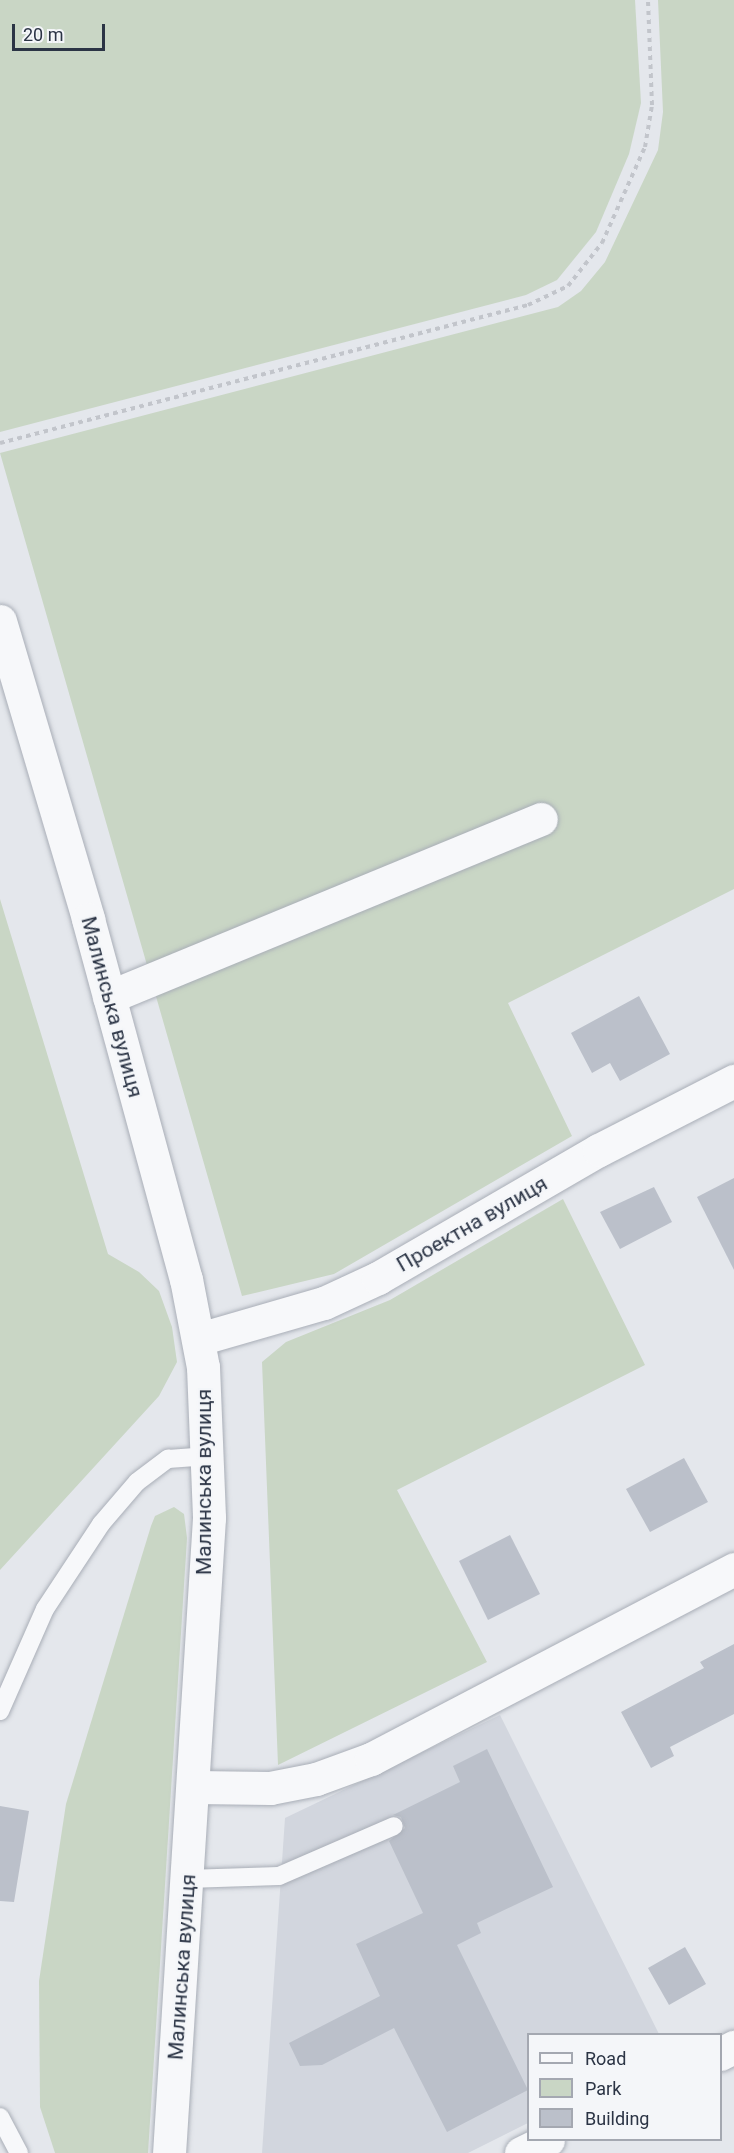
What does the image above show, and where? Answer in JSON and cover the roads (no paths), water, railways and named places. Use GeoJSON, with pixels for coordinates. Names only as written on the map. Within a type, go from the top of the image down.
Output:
{"type":"FeatureCollection","features":[{"type":"Feature","properties":{"kind":"street","name":"Малинська вулиця"},"geometry":{"type":"LineString","coordinates":[[0,621],[109,997],[199,1339],[209,1456],[195,1787],[169,2153]]}},
{"type":"Feature","properties":{"kind":"street"},"geometry":{"type":"LineString","coordinates":[[109,997],[541,819]]}},
{"type":"Feature","properties":{"kind":"street","name":"Проектна вулиця"},"geometry":{"type":"LineString","coordinates":[[199,1339],[324,1303],[378,1278],[599,1150],[734,1081]]}},
{"type":"Feature","properties":{"kind":"street"},"geometry":{"type":"LineString","coordinates":[[195,1787],[270,1788],[316,1779],[371,1759],[734,1569]]}},
{"type":"Feature","properties":{"kind":"street"},"geometry":{"type":"LineString","coordinates":[[521,2153],[544,2141]]}},
{"type":"Feature","properties":{"kind":"lane"},"geometry":{"type":"LineString","coordinates":[[0,1711],[45,1609],[101,1524],[137,1482],[168,1459],[209,1456]]}},
{"type":"Feature","properties":{"kind":"lane"},"geometry":{"type":"LineString","coordinates":[[187,1879],[279,1875],[394,1826]]}},
{"type":"Feature","properties":{"kind":"lane"},"geometry":{"type":"LineString","coordinates":[[0,2117],[19,2153]]}}]}
